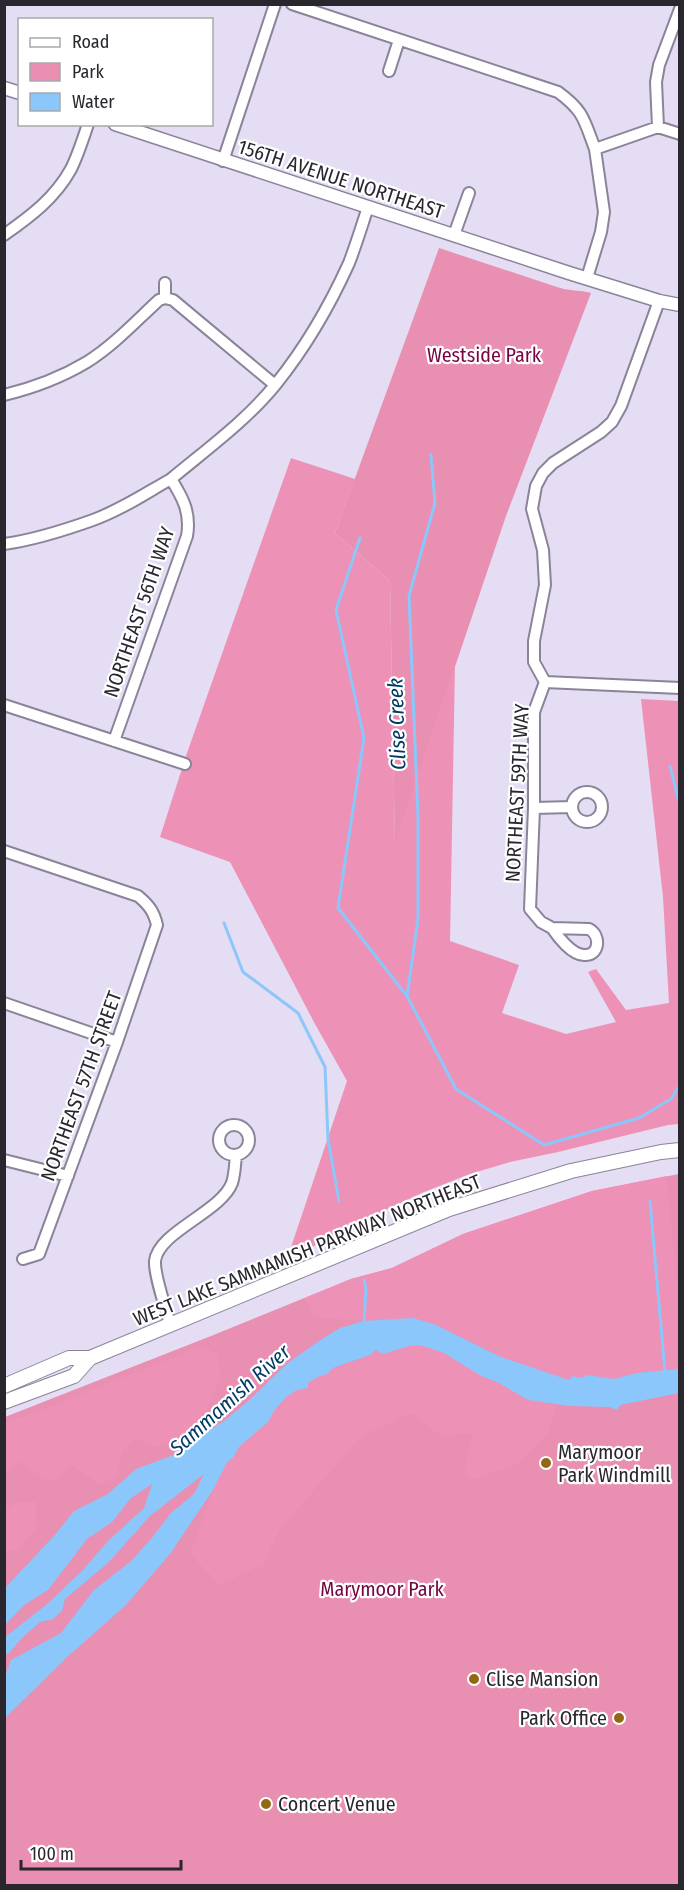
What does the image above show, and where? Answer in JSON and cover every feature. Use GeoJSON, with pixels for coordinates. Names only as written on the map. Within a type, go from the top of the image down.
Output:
{"type":"FeatureCollection","features":[{"type":"Feature","properties":{"kind":"main road","name":"WEST LAKE SAMMAMISH PARKWAY NORTHEAST"},"geometry":{"type":"LineString","coordinates":[[4,1386],[69,1358],[90,1358],[449,1209],[571,1171],[680,1150]]}},
{"type":"Feature","properties":{"kind":"main road","name":"WEST LAKE SAMMAMISH PARKWAY NORTHEAST"},"geometry":{"type":"LineString","coordinates":[[4,1402],[74,1376],[90,1358]]}},
{"type":"Feature","properties":{"kind":"street"},"geometry":{"type":"LineString","coordinates":[[223,161],[275,4]]}},
{"type":"Feature","properties":{"kind":"street"},"geometry":{"type":"LineString","coordinates":[[292,4],[558,92],[573,103],[584,117],[595,149],[604,212],[601,232],[587,278]]}},
{"type":"Feature","properties":{"kind":"street"},"geometry":{"type":"LineString","coordinates":[[658,127],[656,82],[659,65],[680,9]]}},
{"type":"Feature","properties":{"kind":"street"},"geometry":{"type":"LineString","coordinates":[[388,71],[399,40]]}},
{"type":"Feature","properties":{"kind":"street"},"geometry":{"type":"LineString","coordinates":[[4,235],[33,215],[57,190],[72,167],[87,126]]}},
{"type":"Feature","properties":{"kind":"street","name":"156TH AVENUE NORTHEAST"},"geometry":{"type":"LineString","coordinates":[[121,126],[587,278],[659,301],[680,305]]}},
{"type":"Feature","properties":{"kind":"street"},"geometry":{"type":"LineString","coordinates":[[595,149],[658,127],[680,134]]}},
{"type":"Feature","properties":{"kind":"street","name":"156TH AVENUE NORTHEAST"},"geometry":{"type":"LineString","coordinates":[[454,235],[469,192]]}},
{"type":"Feature","properties":{"kind":"street"},"geometry":{"type":"LineString","coordinates":[[4,544],[95,519],[130,502],[171,479],[246,415],[275,385],[330,301],[350,261],[368,207]]}},
{"type":"Feature","properties":{"kind":"street"},"geometry":{"type":"LineString","coordinates":[[165,283],[165,298]]}},
{"type":"Feature","properties":{"kind":"street"},"geometry":{"type":"LineString","coordinates":[[4,395],[26,390],[87,362],[116,340],[157,302],[165,298],[173,300],[275,385]]}},
{"type":"Feature","properties":{"kind":"street","name":"NORTHEAST 59TH WAY"},"geometry":{"type":"LineString","coordinates":[[552,928],[541,922],[530,909],[534,808],[534,712],[545,682],[534,662],[534,641],[545,585],[543,550],[531,509],[536,486],[543,473],[553,463],[601,432],[612,422],[621,406],[659,301]]}},
{"type":"Feature","properties":{"kind":"street","name":"NORTHEAST 56TH WAY"},"geometry":{"type":"LineString","coordinates":[[114,741],[187,536],[187,508],[171,479]]}},
{"type":"Feature","properties":{"kind":"street"},"geometry":{"type":"LineString","coordinates":[[545,682],[680,688]]}},
{"type":"Feature","properties":{"kind":"street"},"geometry":{"type":"LineString","coordinates":[[4,705],[185,764]]}},
{"type":"Feature","properties":{"kind":"street"},"geometry":{"type":"LineString","coordinates":[[534,808],[572,807]]}},
{"type":"Feature","properties":{"kind":"street","name":"NORTHEAST 57TH STREET"},"geometry":{"type":"LineString","coordinates":[[4,851],[138,896],[148,904],[157,925],[117,1042],[39,1254],[23,1259]]}},
{"type":"Feature","properties":{"kind":"street"},"geometry":{"type":"LineString","coordinates":[[4,1003],[117,1042]]}},
{"type":"Feature","properties":{"kind":"street"},"geometry":{"type":"LineString","coordinates":[[170,1324],[156,1270],[156,1256],[177,1233],[224,1196],[232,1183],[236,1155]]}},
{"type":"Feature","properties":{"kind":"street"},"geometry":{"type":"LineString","coordinates":[[4,1160],[68,1176]]}},
{"type":"Feature","properties":{"kind":"green space","name":"Westside Park"},"geometry":{"type":"Polygon","coordinates":[[[439,248],[561,288],[591,293],[506,516],[395,844],[390,581],[335,533],[439,248]]]}},
{"type":"Feature","properties":{"kind":"green space","name":"Marymoor Park"},"geometry":{"type":"Polygon","coordinates":[[[679,1174],[679,1885],[5,1885],[5,1417],[351,1279],[392,1268],[463,1234],[592,1191],[679,1174]]]}},
{"type":"Feature","properties":{"kind":"shaded area"},"geometry":{"type":"Polygon","coordinates":[[[291,458],[355,479],[335,533],[390,581],[395,842],[455,664],[450,941],[519,965],[502,1013],[566,1034],[616,1022],[588,972],[596,969],[626,1010],[669,1003],[663,897],[641,699],[679,701],[679,1124],[510,1162],[470,1174],[424,1192],[342,1230],[286,1262],[347,1081],[230,862],[160,837],[187,753],[291,458]]]}},
{"type":"Feature","properties":{"kind":"shaded area"},"geometry":{"type":"Polygon","coordinates":[[[667,1176],[679,1292],[679,1369],[636,1373],[614,1379],[587,1375],[570,1380],[501,1357],[434,1324],[413,1318],[364,1321],[314,1317],[305,1298],[351,1279],[392,1268],[463,1234],[592,1191],[667,1176]]]}},
{"type":"Feature","properties":{"kind":"shaded area"},"geometry":{"type":"Polygon","coordinates":[[[420,1345],[444,1353],[481,1376],[497,1382],[528,1400],[557,1405],[548,1433],[516,1465],[470,1480],[464,1471],[472,1435],[464,1433],[445,1439],[411,1413],[362,1436],[280,1529],[264,1564],[220,1585],[190,1554],[213,1490],[227,1462],[233,1458],[239,1447],[268,1422],[286,1397],[297,1390],[308,1388],[308,1383],[327,1374],[333,1368],[370,1355],[377,1350],[420,1345]]]}},
{"type":"Feature","properties":{"kind":"shaded area"},"geometry":{"type":"Polygon","coordinates":[[[203,1346],[217,1354],[221,1376],[206,1411],[184,1435],[155,1447],[135,1438],[122,1452],[116,1478],[99,1485],[70,1465],[52,1482],[33,1473],[21,1462],[5,1471],[5,1424],[203,1346]]]}},
{"type":"Feature","properties":{"kind":"shaded area"},"geometry":{"type":"Polygon","coordinates":[[[19,1502],[36,1502],[37,1527],[17,1551],[5,1550],[5,1510],[19,1502]]]}},
{"type":"Feature","properties":{"kind":"water"},"geometry":{"type":"Polygon","coordinates":[[[413,1318],[434,1324],[501,1357],[569,1380],[573,1376],[582,1378],[587,1375],[614,1379],[636,1373],[679,1369],[679,1393],[620,1405],[618,1410],[609,1407],[569,1406],[528,1400],[497,1382],[481,1376],[444,1353],[420,1345],[383,1354],[376,1350],[370,1355],[333,1368],[327,1374],[308,1383],[308,1388],[297,1390],[286,1397],[268,1422],[239,1447],[233,1458],[227,1462],[213,1490],[170,1554],[125,1606],[66,1658],[5,1718],[5,1676],[11,1660],[61,1633],[94,1590],[130,1562],[171,1513],[194,1494],[204,1474],[150,1516],[108,1563],[65,1599],[62,1611],[53,1619],[40,1622],[5,1655],[5,1637],[46,1605],[82,1571],[109,1540],[144,1508],[152,1484],[131,1498],[112,1522],[87,1539],[48,1590],[24,1605],[5,1625],[5,1588],[74,1511],[108,1494],[136,1469],[171,1456],[224,1421],[289,1362],[340,1328],[364,1321],[413,1318]]]}},
{"type":"Feature","properties":{"kind":"waterway","name":"Clise Creek"},"geometry":{"type":"LineString","coordinates":[[407,996],[418,919],[418,817],[409,596],[435,503],[431,455]]}},
{"type":"Feature","properties":{"kind":"waterway"},"geometry":{"type":"LineString","coordinates":[[360,538],[336,610],[364,738],[338,908],[407,996],[456,1089],[544,1145],[639,1118],[671,1099],[680,1085]]}},
{"type":"Feature","properties":{"kind":"waterway"},"geometry":{"type":"LineString","coordinates":[[670,766],[680,806]]}},
{"type":"Feature","properties":{"kind":"waterway"},"geometry":{"type":"LineString","coordinates":[[224,923],[243,972],[298,1013],[325,1067],[328,1139],[339,1201]]}},
{"type":"Feature","properties":{"kind":"waterway"},"geometry":{"type":"LineString","coordinates":[[650,1201],[665,1372]]}},
{"type":"Feature","properties":{"kind":"waterway"},"geometry":{"type":"LineString","coordinates":[[364,1280],[366,1288],[364,1323]]}},
{"type":"Feature","properties":{"kind":"place","name":"Marymoor Park Windmill"},"geometry":{"type":"Point","coordinates":[546,1463]}},
{"type":"Feature","properties":{"kind":"place","name":"Clise Mansion"},"geometry":{"type":"Point","coordinates":[474,1679]}},
{"type":"Feature","properties":{"kind":"place","name":"Park Office"},"geometry":{"type":"Point","coordinates":[619,1718]}},
{"type":"Feature","properties":{"kind":"place","name":"Concert Venue"},"geometry":{"type":"Point","coordinates":[266,1804]}},
{"type":"Feature","properties":{"kind":"water label","name":"Sammamish River"},"geometry":{"type":"Point","coordinates":[230,1400]}}]}
